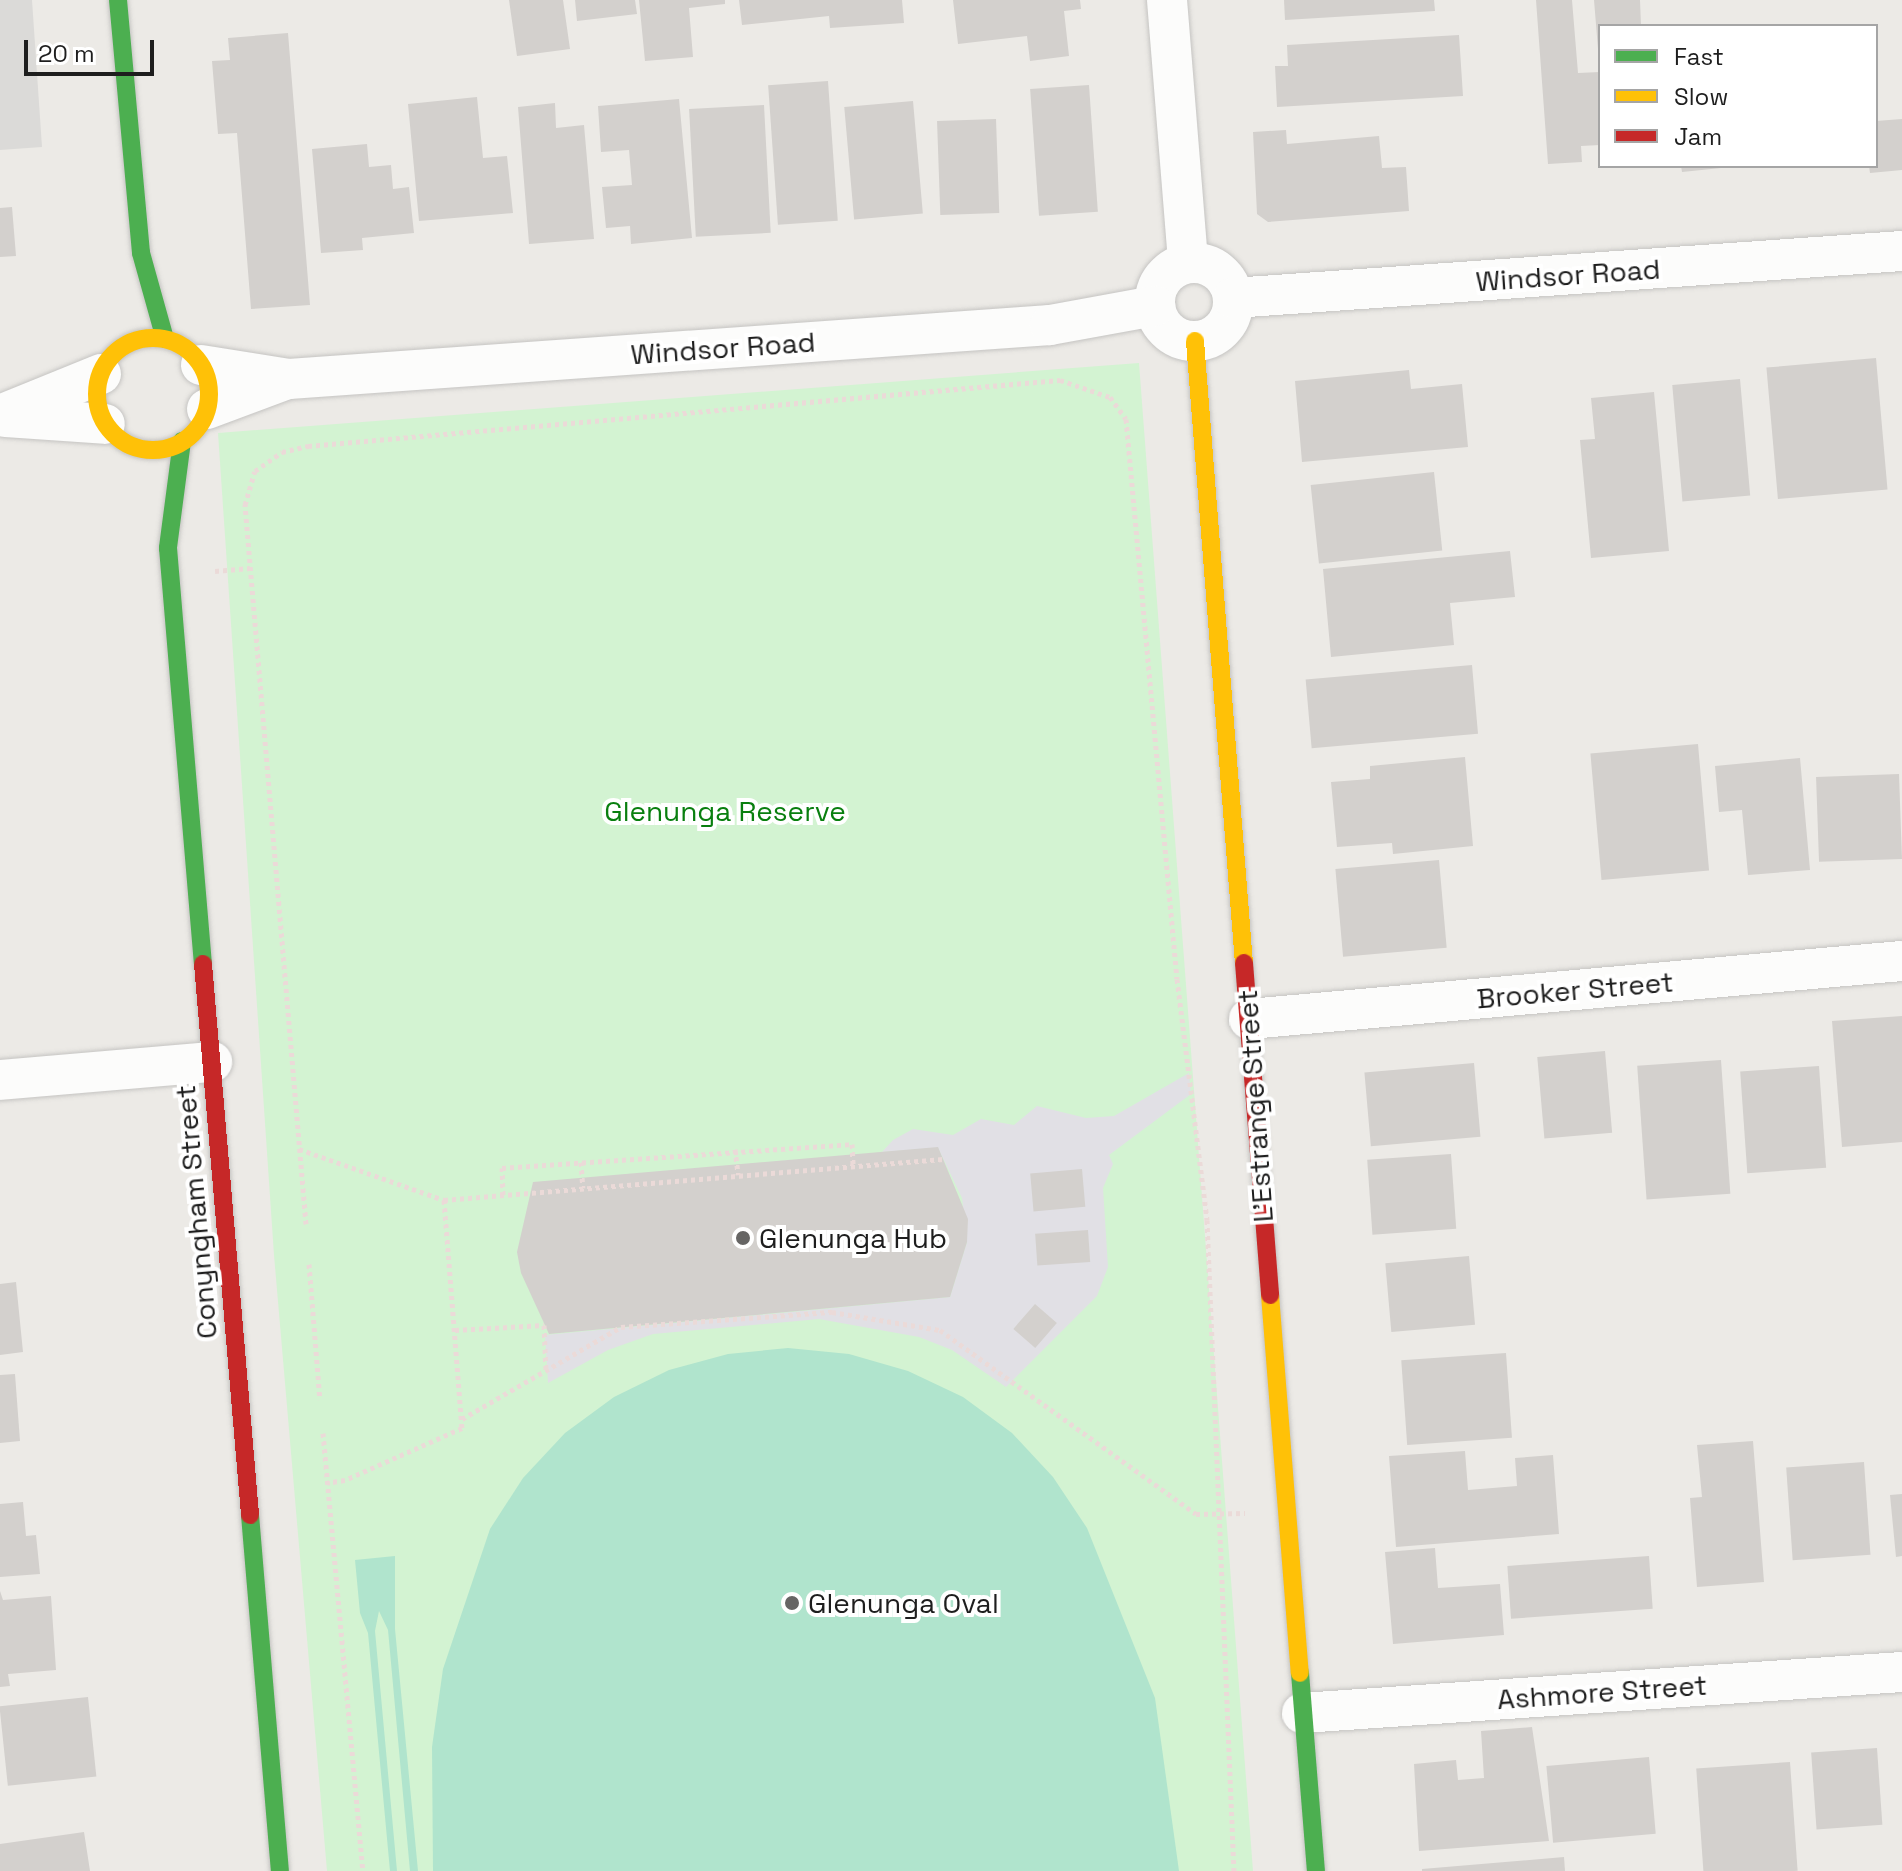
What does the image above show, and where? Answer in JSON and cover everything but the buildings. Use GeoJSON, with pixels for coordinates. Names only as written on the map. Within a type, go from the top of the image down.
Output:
{"type":"FeatureCollection","features":[{"type":"Feature","properties":{"kind":"street"},"geometry":{"type":"LineString","coordinates":[[118,0],[141,253],[165,339]]}},
{"type":"Feature","properties":{"kind":"street"},"geometry":{"type":"LineString","coordinates":[[1167,0],[1188,263]]}},
{"type":"Feature","properties":{"kind":"street","name":"Windsor Road"},"geometry":{"type":"LineString","coordinates":[[1233,298],[1902,251]]}},
{"type":"Feature","properties":{"kind":"street"},"geometry":{"type":"LineString","coordinates":[[141,253],[131,307],[98,406],[145,476]]}},
{"type":"Feature","properties":{"kind":"street"},"geometry":{"type":"LineString","coordinates":[[1188,263],[1223,276],[1233,298],[1228,323],[1208,339],[1195,341],[1172,335],[1155,306],[1160,282],[1188,263]]}},
{"type":"Feature","properties":{"kind":"street","name":"Windsor Road"},"geometry":{"type":"LineString","coordinates":[[201,365],[289,379],[1050,325],[1155,306]]}},
{"type":"Feature","properties":{"kind":"street"},"geometry":{"type":"LineString","coordinates":[[149,337],[181,345],[201,365],[209,385],[207,409],[182,441],[155,450],[120,435],[0,416],[113,360],[149,337]]}},
{"type":"Feature","properties":{"kind":"street","name":"L'Estrange Street"},"geometry":{"type":"LineString","coordinates":[[1195,341],[1316,1871]]}},
{"type":"Feature","properties":{"kind":"street","name":"Windsor Road"},"geometry":{"type":"LineString","coordinates":[[207,409],[289,379]]}},
{"type":"Feature","properties":{"kind":"street","name":"Conyngham Street"},"geometry":{"type":"LineString","coordinates":[[182,441],[168,548],[280,1871]]}},
{"type":"Feature","properties":{"kind":"street","name":"Conyngham Street"},"geometry":{"type":"LineString","coordinates":[[154,505],[168,548]]}},
{"type":"Feature","properties":{"kind":"street","name":"Brooker Street"},"geometry":{"type":"LineString","coordinates":[[1249,1019],[1902,961]]}},
{"type":"Feature","properties":{"kind":"street"},"geometry":{"type":"LineString","coordinates":[[0,1080],[212,1062]]}},
{"type":"Feature","properties":{"kind":"street","name":"Ashmore Street"},"geometry":{"type":"LineString","coordinates":[[1302,1713],[1902,1672]]}},
{"type":"Feature","properties":{"kind":"path"},"geometry":{"type":"LineString","coordinates":[[306,1224],[245,505],[255,471],[282,452],[308,446],[1060,380],[1110,397],[1126,419],[1177,979],[1207,1220],[1234,1871]]}},
{"type":"Feature","properties":{"kind":"path"},"geometry":{"type":"LineString","coordinates":[[210,571],[250,568]]}},
{"type":"Feature","properties":{"kind":"path"},"geometry":{"type":"LineString","coordinates":[[503,1195],[502,1168],[745,1148],[746,1153],[852,1144],[853,1166]]}},
{"type":"Feature","properties":{"kind":"path"},"geometry":{"type":"LineString","coordinates":[[299,1149],[444,1200],[943,1159]]}},
{"type":"Feature","properties":{"kind":"path"},"geometry":{"type":"LineString","coordinates":[[735,1149],[738,1175]]}},
{"type":"Feature","properties":{"kind":"path"},"geometry":{"type":"LineString","coordinates":[[581,1162],[583,1188]]}},
{"type":"Feature","properties":{"kind":"path"},"geometry":{"type":"LineString","coordinates":[[327,1483],[345,1480],[462,1428],[444,1200]]}},
{"type":"Feature","properties":{"kind":"path"},"geometry":{"type":"LineString","coordinates":[[309,1264],[320,1400]]}},
{"type":"Feature","properties":{"kind":"path"},"geometry":{"type":"LineString","coordinates":[[462,1419],[621,1327],[832,1312],[940,1330],[1196,1514],[1221,1514]]}},
{"type":"Feature","properties":{"kind":"path"},"geometry":{"type":"LineString","coordinates":[[455,1330],[544,1325],[546,1370]]}},
{"type":"Feature","properties":{"kind":"path"},"geometry":{"type":"LineString","coordinates":[[323,1433],[363,1871]]}},
{"type":"Feature","properties":{"kind":"shaded area"},"geometry":{"type":"Polygon","coordinates":[[[0,0],[32,0],[42,147],[0,150],[0,0]]]}},
{"type":"Feature","properties":{"kind":"shaded area"},"geometry":{"type":"Polygon","coordinates":[[[1189,1073],[1191,1094],[1109,1155],[1113,1164],[1103,1188],[1108,1267],[1097,1296],[1006,1387],[952,1350],[919,1337],[819,1319],[653,1334],[608,1350],[548,1383],[545,1335],[950,1297],[967,1242],[962,1198],[938,1148],[882,1152],[893,1140],[913,1129],[953,1135],[981,1119],[1014,1125],[1037,1106],[1086,1118],[1114,1116],[1189,1073]]]}},
{"type":"Feature","properties":{"kind":"green space","name":"Glenunga Reserve"},"geometry":{"type":"Polygon","coordinates":[[[1139,363],[1253,1871],[327,1871],[274,1255],[218,433],[1139,363]]]}},
{"type":"Feature","properties":{"kind":"green space","name":"Glenunga Oval"},"geometry":{"type":"Polygon","coordinates":[[[788,1348],[849,1354],[908,1371],[963,1397],[1012,1433],[1053,1477],[1087,1528],[1155,1698],[1179,1871],[433,1871],[432,1747],[443,1669],[490,1529],[523,1478],[565,1433],[614,1397],[669,1370],[728,1354],[788,1348]]]}},
{"type":"Feature","properties":{"kind":"green space"},"geometry":{"type":"Polygon","coordinates":[[[395,1556],[395,1629],[418,1871],[410,1871],[388,1630],[379,1611],[375,1631],[397,1871],[390,1871],[368,1633],[360,1613],[355,1560],[395,1556]]]}},
{"type":"Feature","properties":{"kind":"traffic: fast"},"geometry":{"type":"LineString","coordinates":[[118,0],[141,253],[165,339]]}},
{"type":"Feature","properties":{"kind":"traffic: fast"},"geometry":{"type":"LineString","coordinates":[[182,441],[168,548],[203,964]]}},
{"type":"Feature","properties":{"kind":"traffic: fast"},"geometry":{"type":"LineString","coordinates":[[250,1515],[280,1871]]}},
{"type":"Feature","properties":{"kind":"traffic: fast"},"geometry":{"type":"LineString","coordinates":[[1300,1673],[1316,1871]]}},
{"type":"Feature","properties":{"kind":"traffic: slow"},"geometry":{"type":"LineString","coordinates":[[153,338],[174,342],[192,355],[205,373],[209,394],[205,415],[192,433],[174,446],[153,450],[132,446],[114,433],[101,415],[97,394],[101,373],[114,355],[132,342],[153,338]]}},
{"type":"Feature","properties":{"kind":"traffic: slow"},"geometry":{"type":"LineString","coordinates":[[1195,341],[1244,963]]}},
{"type":"Feature","properties":{"kind":"traffic: slow"},"geometry":{"type":"LineString","coordinates":[[1270,1295],[1300,1673]]}},
{"type":"Feature","properties":{"kind":"traffic: jam"},"geometry":{"type":"LineString","coordinates":[[1244,963],[1270,1295]]}},
{"type":"Feature","properties":{"kind":"traffic: jam"},"geometry":{"type":"LineString","coordinates":[[203,964],[250,1515]]}},
{"type":"Feature","properties":{"kind":"place","name":"Glenunga Hub"},"geometry":{"type":"Point","coordinates":[743,1238]}},
{"type":"Feature","properties":{"kind":"place","name":"Glenunga Oval"},"geometry":{"type":"Point","coordinates":[792,1603]}}]}
